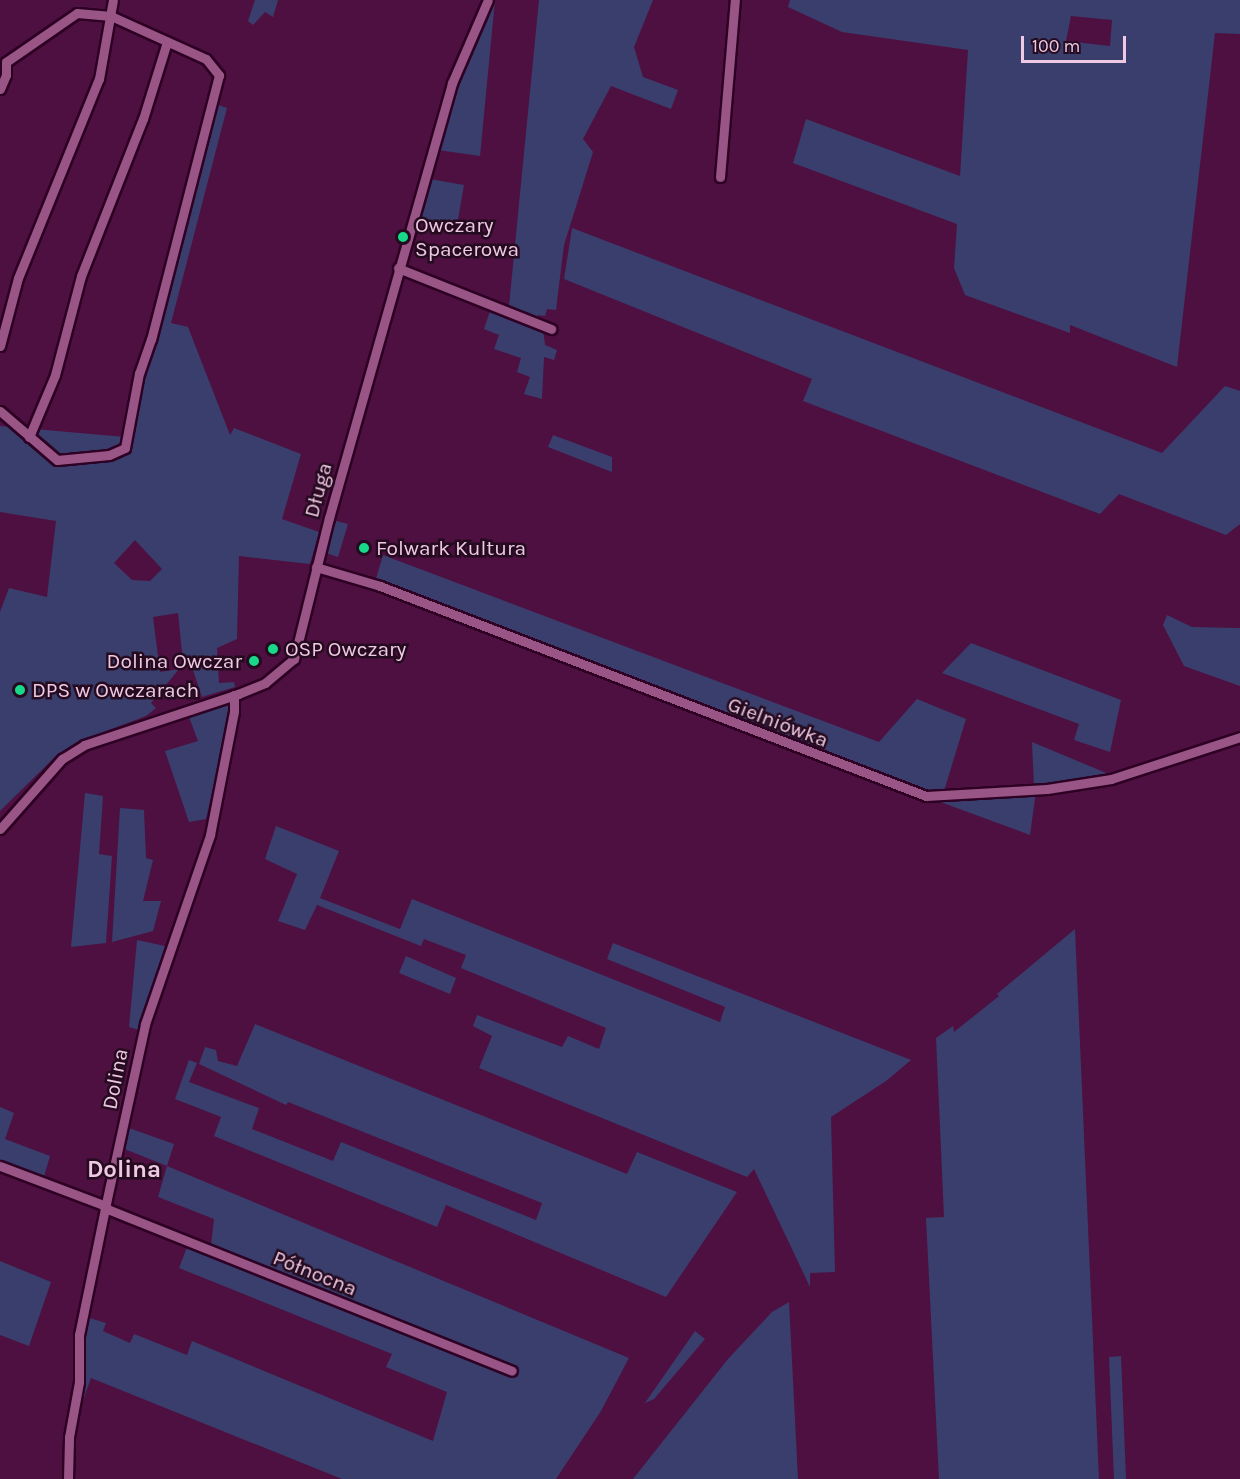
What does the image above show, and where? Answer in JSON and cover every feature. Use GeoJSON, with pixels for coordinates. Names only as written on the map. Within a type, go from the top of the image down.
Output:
{"type":"FeatureCollection","features":[{"type":"Feature","properties":{"kind":"street"},"geometry":{"type":"LineString","coordinates":[[0,346],[4,315],[99,79],[113,0]]}},
{"type":"Feature","properties":{"kind":"street","name":"Długa"},"geometry":{"type":"LineString","coordinates":[[0,829],[62,759],[84,745],[265,683],[294,659],[316,567],[398,268],[452,83],[488,0]]}},
{"type":"Feature","properties":{"kind":"street"},"geometry":{"type":"LineString","coordinates":[[720,177],[735,0]]}},
{"type":"Feature","properties":{"kind":"street"},"geometry":{"type":"LineString","coordinates":[[0,88],[6,62],[70,16],[81,13],[111,16],[167,42],[215,67],[219,82],[151,339],[139,373],[128,442],[118,453],[57,460],[0,411]]}},
{"type":"Feature","properties":{"kind":"street"},"geometry":{"type":"LineString","coordinates":[[29,436],[55,375],[81,276],[143,119],[167,42]]}},
{"type":"Feature","properties":{"kind":"street"},"geometry":{"type":"LineString","coordinates":[[398,268],[551,329]]}},
{"type":"Feature","properties":{"kind":"street","name":"Gielniówka"},"geometry":{"type":"LineString","coordinates":[[316,567],[380,586],[926,796],[1047,789],[1111,779],[1240,737]]}},
{"type":"Feature","properties":{"kind":"street","name":"Dolina"},"geometry":{"type":"LineString","coordinates":[[68,1479],[69,1437],[79,1382],[80,1335],[105,1207],[145,1024],[210,834],[234,711],[234,695]]}},
{"type":"Feature","properties":{"kind":"street","name":"Północna"},"geometry":{"type":"LineString","coordinates":[[0,1166],[512,1371]]}},
{"type":"Feature","properties":{"kind":"shaded area"},"geometry":{"type":"Polygon","coordinates":[[[255,0],[278,0],[273,17],[265,12],[253,25],[248,21],[255,0]]]}},
{"type":"Feature","properties":{"kind":"shaded area"},"geometry":{"type":"Polygon","coordinates":[[[495,0],[480,156],[438,150],[460,82],[495,0]]]}},
{"type":"Feature","properties":{"kind":"shaded area"},"geometry":{"type":"Polygon","coordinates":[[[539,0],[653,0],[634,47],[643,77],[678,90],[671,109],[611,86],[583,139],[593,152],[564,245],[556,310],[547,309],[545,316],[538,315],[537,322],[509,306],[539,0]]]}},
{"type":"Feature","properties":{"kind":"shaded area"},"geometry":{"type":"Polygon","coordinates":[[[790,0],[1240,0],[1240,34],[1215,33],[1177,367],[1070,325],[1070,333],[965,295],[954,268],[957,224],[793,163],[806,119],[960,176],[968,50],[842,32],[788,7],[790,0]],[[1071,16],[1066,41],[1110,46],[1112,20],[1071,16]]]}},
{"type":"Feature","properties":{"kind":"shaded area"},"geometry":{"type":"Polygon","coordinates":[[[213,103],[227,108],[171,323],[188,327],[230,435],[234,428],[301,454],[282,519],[319,532],[310,564],[239,556],[237,639],[217,648],[219,683],[234,682],[235,687],[202,697],[190,661],[183,662],[178,613],[153,617],[160,672],[179,669],[151,703],[156,708],[146,716],[77,742],[55,757],[0,811],[0,612],[9,588],[47,597],[56,521],[0,512],[0,426],[125,437],[213,103]],[[135,540],[114,563],[132,580],[150,581],[162,569],[135,540]]]}},
{"type":"Feature","properties":{"kind":"shaded area"},"geometry":{"type":"Polygon","coordinates":[[[430,179],[464,185],[457,225],[419,218],[430,179]]]}},
{"type":"Feature","properties":{"kind":"shaded area"},"geometry":{"type":"Polygon","coordinates":[[[572,228],[1162,453],[1225,386],[1240,391],[1240,524],[1226,535],[1119,494],[1100,514],[803,401],[812,379],[564,279],[572,228]]]}},
{"type":"Feature","properties":{"kind":"shaded area"},"geometry":{"type":"Polygon","coordinates":[[[491,308],[543,329],[545,345],[557,350],[554,360],[544,357],[542,399],[524,394],[530,377],[517,372],[521,358],[494,349],[499,335],[484,329],[491,308]]]}},
{"type":"Feature","properties":{"kind":"shaded area"},"geometry":{"type":"Polygon","coordinates":[[[553,435],[612,457],[612,472],[548,447],[553,435]]]}},
{"type":"Feature","properties":{"kind":"shaded area"},"geometry":{"type":"Polygon","coordinates":[[[336,521],[348,524],[338,557],[326,553],[336,521]]]}},
{"type":"Feature","properties":{"kind":"shaded area"},"geometry":{"type":"Polygon","coordinates":[[[383,555],[879,742],[917,699],[966,719],[944,791],[929,793],[375,582],[383,555]]]}},
{"type":"Feature","properties":{"kind":"shaded area"},"geometry":{"type":"Polygon","coordinates":[[[1167,615],[1192,627],[1240,628],[1240,686],[1184,666],[1163,625],[1167,615]]]}},
{"type":"Feature","properties":{"kind":"shaded area"},"geometry":{"type":"Polygon","coordinates":[[[971,643],[1121,700],[1110,752],[1074,740],[1079,724],[942,673],[971,643]]]}},
{"type":"Feature","properties":{"kind":"shaded area"},"geometry":{"type":"Polygon","coordinates":[[[226,705],[231,708],[206,819],[189,822],[165,751],[198,741],[189,717],[226,705]]]}},
{"type":"Feature","properties":{"kind":"shaded area"},"geometry":{"type":"Polygon","coordinates":[[[1032,742],[1111,775],[1034,787],[1032,742]]]}},
{"type":"Feature","properties":{"kind":"shaded area"},"geometry":{"type":"Polygon","coordinates":[[[1036,791],[1030,835],[935,800],[954,797],[1036,791]]]}},
{"type":"Feature","properties":{"kind":"shaded area"},"geometry":{"type":"Polygon","coordinates":[[[85,793],[103,796],[99,854],[112,856],[106,943],[71,947],[85,793]]]}},
{"type":"Feature","properties":{"kind":"shaded area"},"geometry":{"type":"Polygon","coordinates":[[[120,808],[144,810],[146,858],[153,860],[143,901],[161,901],[153,931],[112,942],[120,808]]]}},
{"type":"Feature","properties":{"kind":"shaded area"},"geometry":{"type":"Polygon","coordinates":[[[276,826],[339,851],[320,898],[400,929],[412,899],[720,1022],[725,1007],[607,959],[613,943],[911,1060],[886,1081],[831,1117],[835,1272],[810,1273],[810,1287],[754,1169],[747,1177],[479,1068],[492,1036],[473,1026],[477,1015],[562,1047],[568,1036],[599,1049],[606,1028],[461,968],[466,955],[424,939],[421,946],[317,905],[305,930],[278,921],[297,874],[265,859],[276,826]]]}},
{"type":"Feature","properties":{"kind":"shaded area"},"geometry":{"type":"Polygon","coordinates":[[[1075,929],[1099,1479],[939,1479],[926,1218],[944,1217],[936,1038],[953,1026],[954,1032],[1075,929]]]}},
{"type":"Feature","properties":{"kind":"shaded area"},"geometry":{"type":"Polygon","coordinates":[[[137,940],[165,946],[139,1030],[129,1027],[137,940]]]}},
{"type":"Feature","properties":{"kind":"shaded area"},"geometry":{"type":"Polygon","coordinates":[[[406,956],[456,978],[450,994],[399,973],[406,956]]]}},
{"type":"Feature","properties":{"kind":"shaded area"},"geometry":{"type":"Polygon","coordinates":[[[255,1024],[627,1174],[637,1152],[737,1192],[666,1297],[446,1205],[437,1227],[214,1136],[221,1117],[175,1099],[189,1060],[197,1063],[189,1082],[259,1108],[252,1129],[333,1161],[341,1142],[536,1220],[542,1203],[288,1102],[286,1105],[199,1064],[205,1047],[216,1050],[218,1061],[237,1066],[255,1024]]]}},
{"type":"Feature","properties":{"kind":"shaded area"},"geometry":{"type":"Polygon","coordinates":[[[0,1107],[14,1113],[5,1139],[50,1156],[43,1180],[0,1162],[0,1107]]]}},
{"type":"Feature","properties":{"kind":"shaded area"},"geometry":{"type":"Polygon","coordinates":[[[126,1127],[174,1144],[167,1166],[122,1148],[126,1127]]]}},
{"type":"Feature","properties":{"kind":"shaded area"},"geometry":{"type":"Polygon","coordinates":[[[167,1166],[629,1358],[601,1411],[556,1479],[342,1479],[91,1378],[82,1403],[78,1402],[86,1317],[106,1323],[103,1331],[130,1343],[134,1334],[187,1355],[192,1341],[433,1441],[447,1392],[386,1367],[392,1354],[179,1268],[191,1237],[211,1245],[214,1219],[158,1197],[167,1166]]]}},
{"type":"Feature","properties":{"kind":"shaded area"},"geometry":{"type":"Polygon","coordinates":[[[0,1261],[51,1282],[29,1346],[0,1335],[0,1261]]]}},
{"type":"Feature","properties":{"kind":"shaded area"},"geometry":{"type":"Polygon","coordinates":[[[789,1302],[798,1479],[633,1479],[728,1359],[772,1312],[789,1302]]]}},
{"type":"Feature","properties":{"kind":"shaded area"},"geometry":{"type":"Polygon","coordinates":[[[695,1331],[705,1339],[654,1399],[645,1403],[695,1331]]]}},
{"type":"Feature","properties":{"kind":"shaded area"},"geometry":{"type":"Polygon","coordinates":[[[1121,1356],[1126,1479],[1114,1479],[1109,1357],[1121,1356]]]}},
{"type":"Feature","properties":{"kind":"place","name":"Owczary Spacerowa"},"geometry":{"type":"Point","coordinates":[403,237]}},
{"type":"Feature","properties":{"kind":"place","name":"Folwark Kultura"},"geometry":{"type":"Point","coordinates":[364,548]}},
{"type":"Feature","properties":{"kind":"place","name":"OSP Owczary"},"geometry":{"type":"Point","coordinates":[273,649]}},
{"type":"Feature","properties":{"kind":"place","name":"Dolina Owczar"},"geometry":{"type":"Point","coordinates":[254,661]}},
{"type":"Feature","properties":{"kind":"place","name":"DPS w Owczarach"},"geometry":{"type":"Point","coordinates":[20,690]}},
{"type":"Feature","properties":{"kind":"district","name":"Dolina"},"geometry":{"type":"Point","coordinates":[124,1170]}}]}
